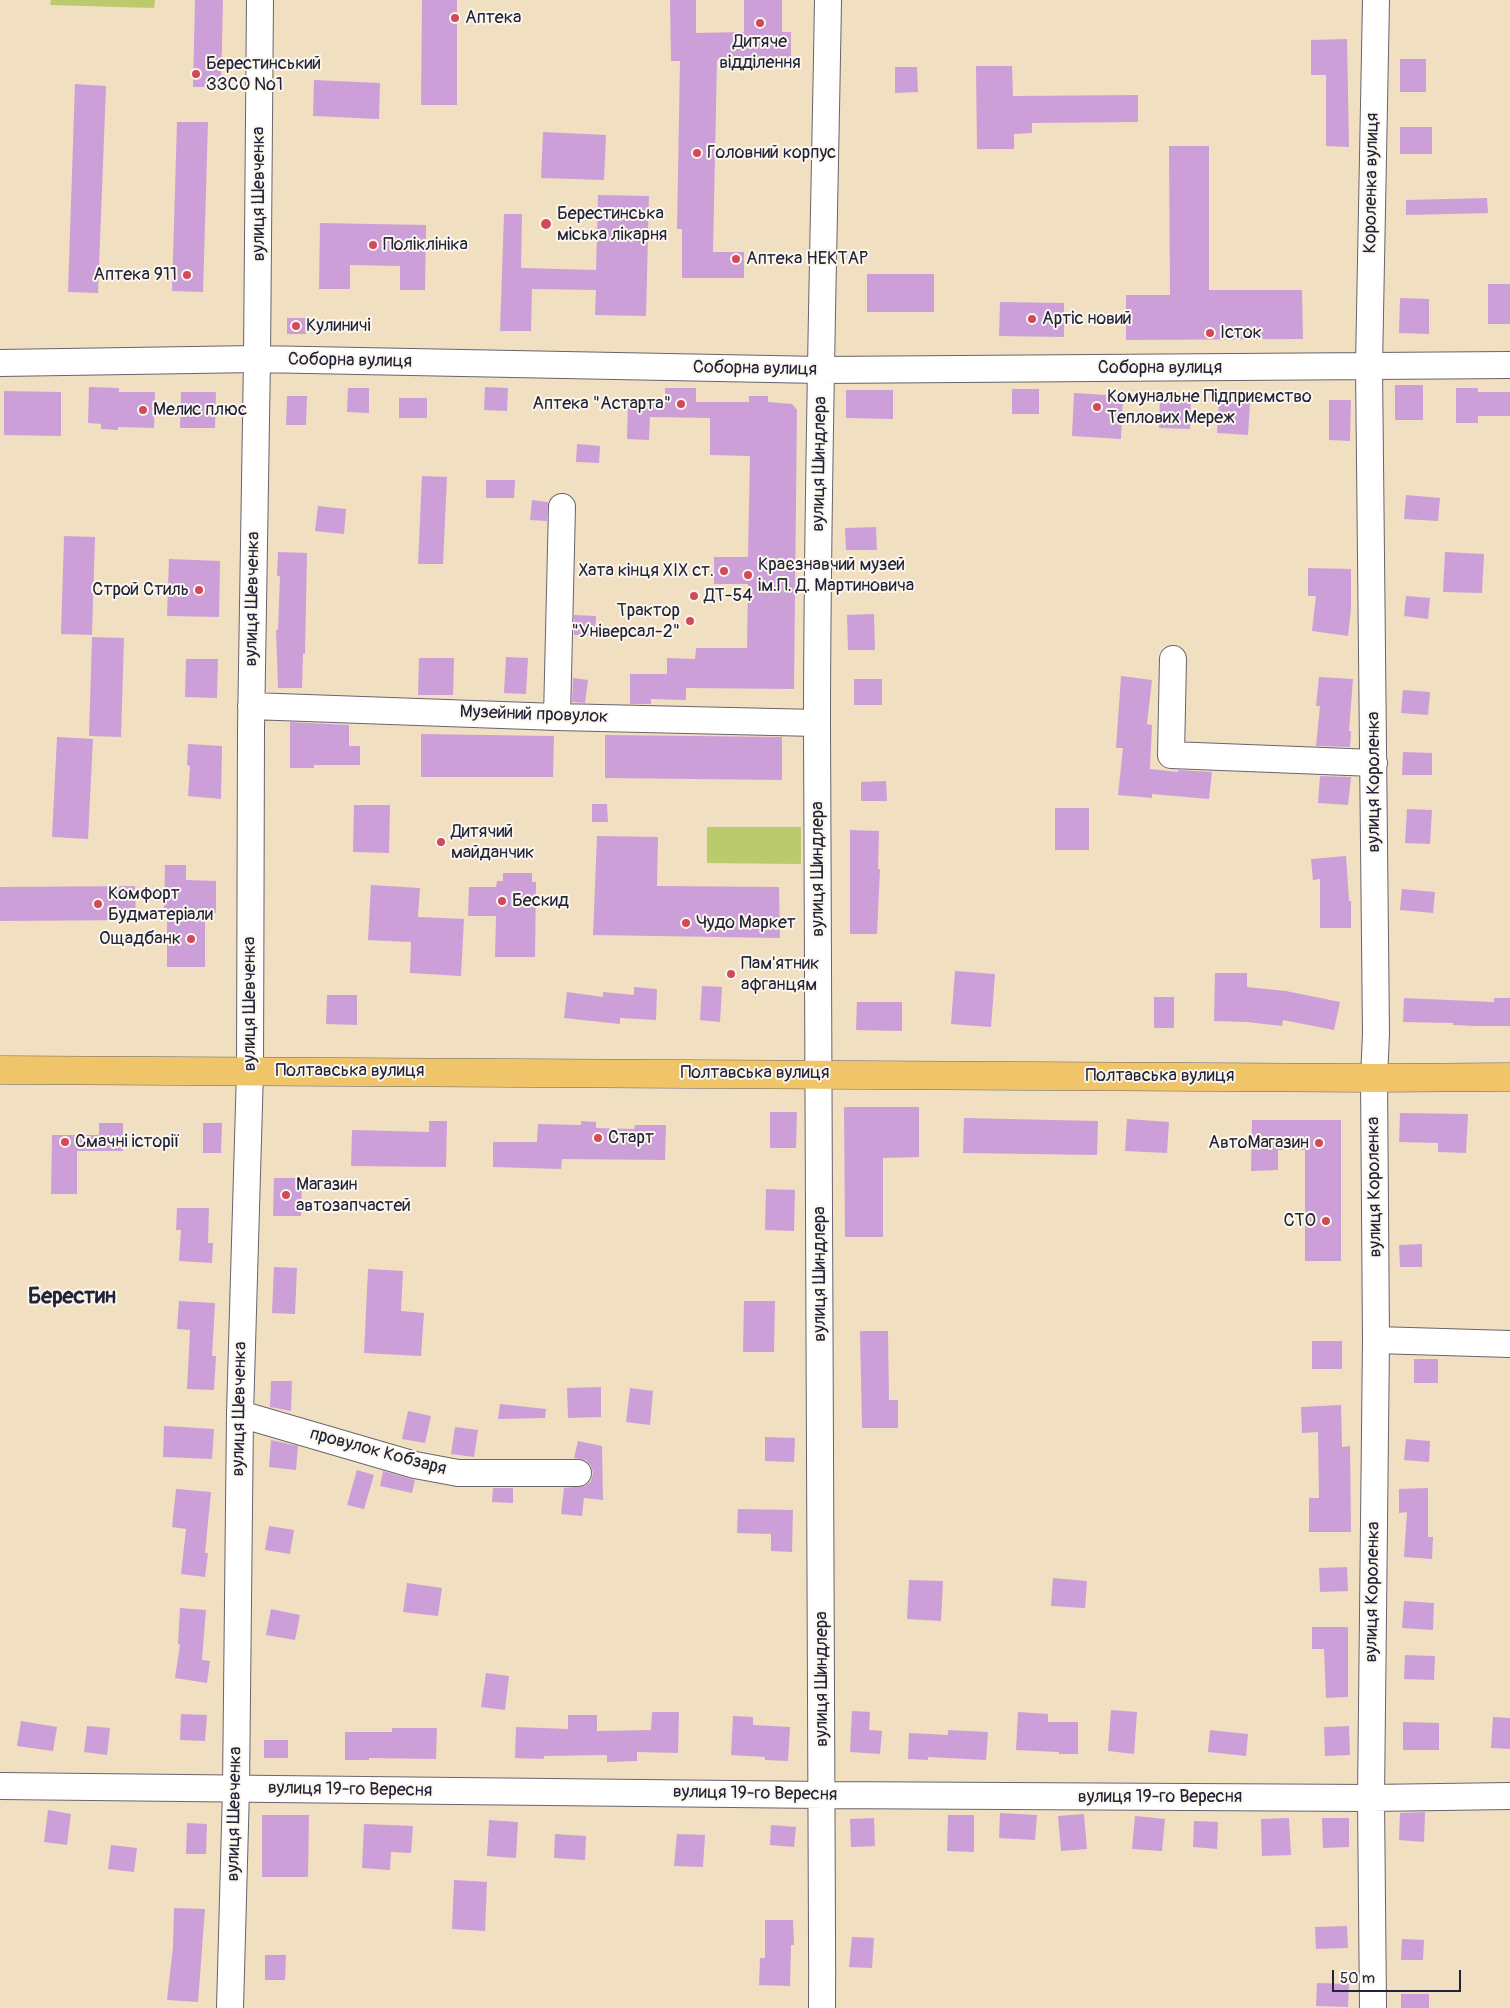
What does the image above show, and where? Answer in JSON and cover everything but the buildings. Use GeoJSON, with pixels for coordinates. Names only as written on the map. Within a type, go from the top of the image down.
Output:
{"type":"FeatureCollection","features":[{"type":"Feature","properties":{"kind":"highway","name":"Полтавська вулиця"},"geometry":{"type":"LineString","coordinates":[[0,1070],[1374,1078],[1510,1077]]}},
{"type":"Feature","properties":{"kind":"street","name":"вулиця Шевченка"},"geometry":{"type":"LineString","coordinates":[[230,2008],[236,1789],[240,1414],[250,1071],[251,706],[257,359],[260,0]]}},
{"type":"Feature","properties":{"kind":"street","name":"вулиця Шиндлера"},"geometry":{"type":"LineString","coordinates":[[822,2008],[823,1795],[817,723],[828,0]]}},
{"type":"Feature","properties":{"kind":"street","name":"Короленка вулиця"},"geometry":{"type":"LineString","coordinates":[[1370,366],[1376,0]]}},
{"type":"Feature","properties":{"kind":"street","name":"Соборна вулиця"},"geometry":{"type":"LineString","coordinates":[[0,363],[257,359],[821,370],[1510,365]]}},
{"type":"Feature","properties":{"kind":"street","name":"вулиця Короленка"},"geometry":{"type":"LineString","coordinates":[[1370,366],[1376,1024],[1374,1078],[1376,1340],[1371,1798],[1373,2008]]}},
{"type":"Feature","properties":{"kind":"street"},"geometry":{"type":"LineString","coordinates":[[557,717],[562,507]]}},
{"type":"Feature","properties":{"kind":"street"},"geometry":{"type":"LineString","coordinates":[[1173,659],[1171,755],[1374,763]]}},
{"type":"Feature","properties":{"kind":"street","name":"Музейний провулок"},"geometry":{"type":"LineString","coordinates":[[251,706],[557,717],[817,723]]}},
{"type":"Feature","properties":{"kind":"street"},"geometry":{"type":"LineString","coordinates":[[1376,1340],[1510,1344]]}},
{"type":"Feature","properties":{"kind":"street","name":"провулок Кобзаря"},"geometry":{"type":"LineString","coordinates":[[240,1414],[415,1465],[458,1473],[578,1473]]}},
{"type":"Feature","properties":{"kind":"street","name":"вулиця 19-го Вересня"},"geometry":{"type":"LineString","coordinates":[[0,1786],[823,1795],[1371,1798],[1510,1796]]}},
{"type":"Feature","properties":{"kind":"green space"},"geometry":{"type":"Polygon","coordinates":[[[51,0],[155,0],[154,8],[50,5],[51,0]]]}},
{"type":"Feature","properties":{"kind":"green space"},"geometry":{"type":"Polygon","coordinates":[[[707,827],[801,827],[801,864],[707,863],[707,827]]]}},
{"type":"Feature","properties":{"kind":"place","name":"Аптека"},"geometry":{"type":"Point","coordinates":[455,18]}},
{"type":"Feature","properties":{"kind":"place","name":"Дитяче відділення"},"geometry":{"type":"Point","coordinates":[760,23]}},
{"type":"Feature","properties":{"kind":"place","name":"Берестинський ЗЗСО №1"},"geometry":{"type":"Point","coordinates":[196,74]}},
{"type":"Feature","properties":{"kind":"place","name":"Головний корпус"},"geometry":{"type":"Point","coordinates":[697,153]}},
{"type":"Feature","properties":{"kind":"place","name":"Берестинська міська лікарня"},"geometry":{"type":"Point","coordinates":[546,224]}},
{"type":"Feature","properties":{"kind":"place","name":"Поліклініка"},"geometry":{"type":"Point","coordinates":[373,245]}},
{"type":"Feature","properties":{"kind":"place","name":"Аптека НЕКТАР"},"geometry":{"type":"Point","coordinates":[736,259]}},
{"type":"Feature","properties":{"kind":"place","name":"Аптека 911"},"geometry":{"type":"Point","coordinates":[187,275]}},
{"type":"Feature","properties":{"kind":"place","name":"Артіс новий"},"geometry":{"type":"Point","coordinates":[1032,319]}},
{"type":"Feature","properties":{"kind":"place","name":"Кулиничі"},"geometry":{"type":"Point","coordinates":[296,326]}},
{"type":"Feature","properties":{"kind":"place","name":"Істок"},"geometry":{"type":"Point","coordinates":[1210,333]}},
{"type":"Feature","properties":{"kind":"place","name":"Аптека \"Астарта\""},"geometry":{"type":"Point","coordinates":[681,404]}},
{"type":"Feature","properties":{"kind":"place","name":"Комунальне Підприємство Теплових Мереж"},"geometry":{"type":"Point","coordinates":[1097,407]}},
{"type":"Feature","properties":{"kind":"place","name":"Мелис плюс"},"geometry":{"type":"Point","coordinates":[143,410]}},
{"type":"Feature","properties":{"kind":"place","name":"Хата кінця XIX ст."},"geometry":{"type":"Point","coordinates":[724,571]}},
{"type":"Feature","properties":{"kind":"place","name":"Краєзнавчий музей ім.П. Д. Мартиновича"},"geometry":{"type":"Point","coordinates":[748,575]}},
{"type":"Feature","properties":{"kind":"place","name":"Строй Стиль"},"geometry":{"type":"Point","coordinates":[199,590]}},
{"type":"Feature","properties":{"kind":"place","name":"ДТ-54"},"geometry":{"type":"Point","coordinates":[694,596]}},
{"type":"Feature","properties":{"kind":"place","name":"Трактор \"Універсал-2\""},"geometry":{"type":"Point","coordinates":[690,621]}},
{"type":"Feature","properties":{"kind":"place","name":"Дитячий майданчик"},"geometry":{"type":"Point","coordinates":[441,842]}},
{"type":"Feature","properties":{"kind":"place","name":"Бескид"},"geometry":{"type":"Point","coordinates":[502,901]}},
{"type":"Feature","properties":{"kind":"place","name":"Комфорт Будматеріали"},"geometry":{"type":"Point","coordinates":[98,904]}},
{"type":"Feature","properties":{"kind":"place","name":"Чудо Маркет"},"geometry":{"type":"Point","coordinates":[686,923]}},
{"type":"Feature","properties":{"kind":"place","name":"Ощадбанк"},"geometry":{"type":"Point","coordinates":[191,939]}},
{"type":"Feature","properties":{"kind":"place","name":"Пам'ятник афганцям"},"geometry":{"type":"Point","coordinates":[731,974]}},
{"type":"Feature","properties":{"kind":"place","name":"Старт"},"geometry":{"type":"Point","coordinates":[598,1138]}},
{"type":"Feature","properties":{"kind":"place","name":"Смачні історії"},"geometry":{"type":"Point","coordinates":[65,1142]}},
{"type":"Feature","properties":{"kind":"place","name":"АвтоМагазин"},"geometry":{"type":"Point","coordinates":[1319,1143]}},
{"type":"Feature","properties":{"kind":"place","name":"Магазин автозапчастей"},"geometry":{"type":"Point","coordinates":[286,1195]}},
{"type":"Feature","properties":{"kind":"place","name":"СТО"},"geometry":{"type":"Point","coordinates":[1326,1221]}},
{"type":"Feature","properties":{"kind":"district","name":"Берестин"},"geometry":{"type":"Point","coordinates":[72,1297]}}]}
